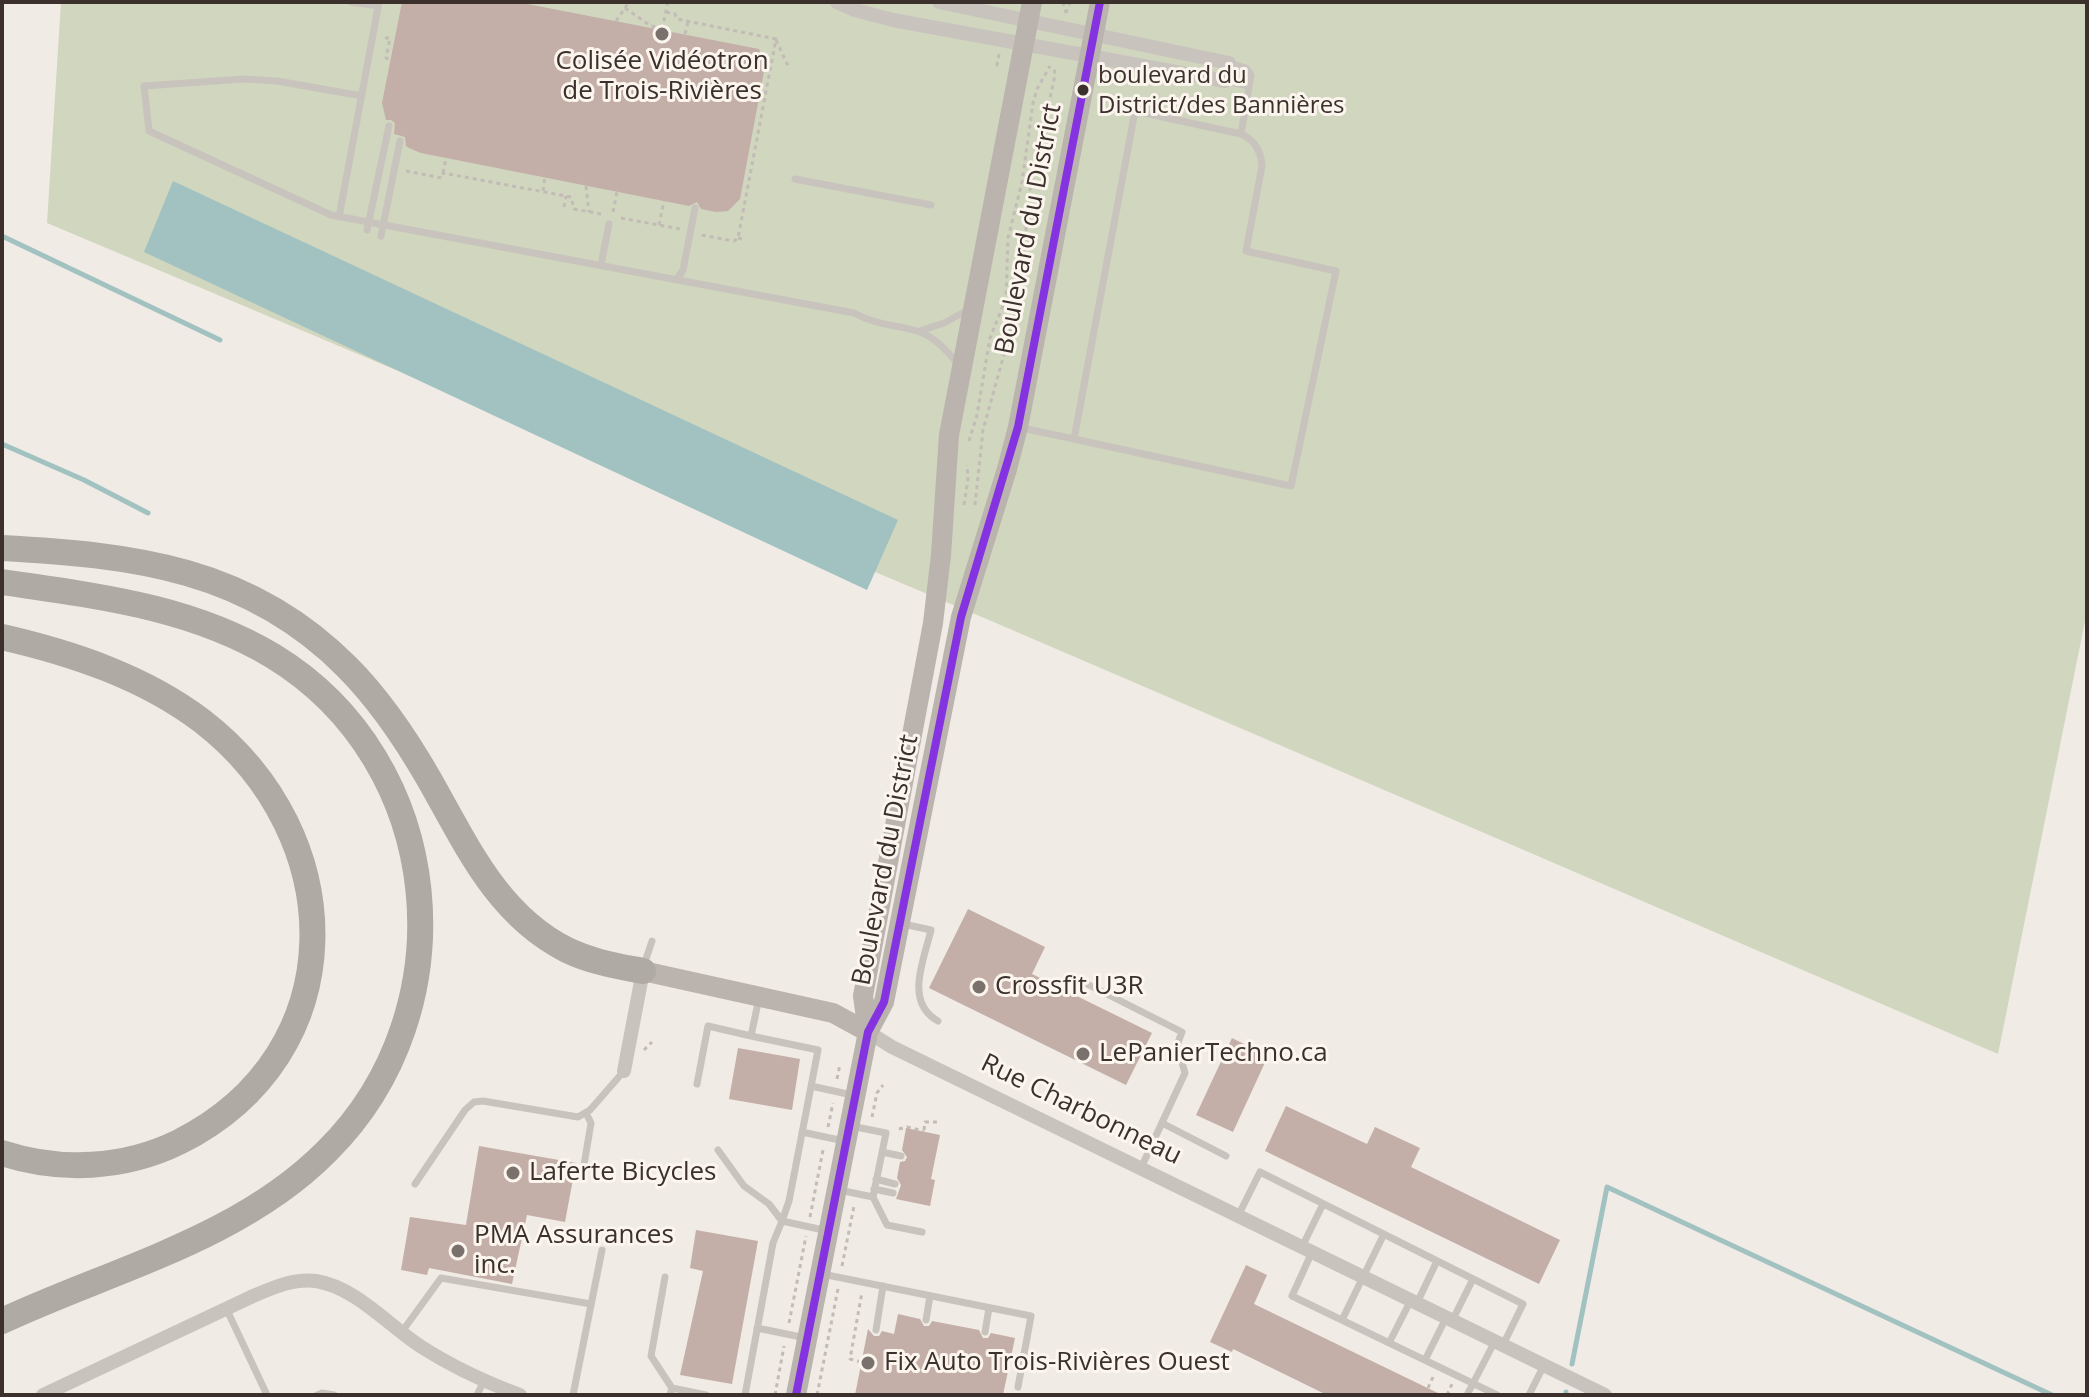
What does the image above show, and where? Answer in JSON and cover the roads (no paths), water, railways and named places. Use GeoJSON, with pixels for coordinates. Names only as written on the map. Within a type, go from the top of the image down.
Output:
{"type":"FeatureCollection","features":[{"type":"Feature","properties":{"kind":"highway"},"geometry":{"type":"LineString","coordinates":[[2,548],[93,554],[159,564],[231,588],[283,616],[335,655],[377,700],[412,750],[483,874],[518,915],[568,950],[598,962],[643,971]]}},
{"type":"Feature","properties":{"kind":"highway"},"geometry":{"type":"LineString","coordinates":[[2,582],[119,600],[190,618],[248,643],[303,678],[352,727],[387,781],[415,860],[422,923],[416,983],[399,1042],[372,1094],[346,1132],[326,1153],[293,1182],[238,1217],[2,1321]]}},
{"type":"Feature","properties":{"kind":"highway"},"geometry":{"type":"LineString","coordinates":[[2,637],[59,652],[126,677],[174,702],[227,743],[263,783],[290,828],[306,876],[313,927],[307,980],[286,1038],[254,1084],[212,1122],[185,1139],[155,1152],[108,1163],[58,1165],[2,1153]]}},
{"type":"Feature","properties":{"kind":"street"},"geometry":{"type":"LineString","coordinates":[[837,2],[893,20],[1054,49],[1092,45],[1229,63]]}},
{"type":"Feature","properties":{"kind":"street"},"geometry":{"type":"LineString","coordinates":[[939,2],[1030,11],[1064,20],[1092,45],[1225,81]]}},
{"type":"Feature","properties":{"kind":"street","name":"Boulevard du District"},"geometry":{"type":"LineString","coordinates":[[868,1032],[883,1008],[958,630],[1018,427],[1100,2]]}},
{"type":"Feature","properties":{"kind":"street","name":"Boulevard du District"},"geometry":{"type":"LineString","coordinates":[[868,1032],[863,996],[933,623],[941,555],[947,451],[1030,11]]}},
{"type":"Feature","properties":{"kind":"street"},"geometry":{"type":"LineString","coordinates":[[624,1071],[643,971],[840,1015],[868,1032],[796,1395]]}},
{"type":"Feature","properties":{"kind":"street","name":"Rue Charbonneau"},"geometry":{"type":"LineString","coordinates":[[868,1032],[892,1047],[1605,1395]]}},
{"type":"Feature","properties":{"kind":"street"},"geometry":{"type":"LineString","coordinates":[[52,1393],[226,1308],[290,1282],[320,1282],[351,1296],[445,1361],[520,1395]]}},
{"type":"Feature","properties":{"kind":"lane"},"geometry":{"type":"LineString","coordinates":[[339,217],[378,4],[351,2]]}},
{"type":"Feature","properties":{"kind":"lane"},"geometry":{"type":"LineString","coordinates":[[1229,63],[1248,70],[1249,86],[1241,134]]}},
{"type":"Feature","properties":{"kind":"lane"},"geometry":{"type":"LineString","coordinates":[[362,96],[252,79],[144,86],[149,131],[324,213],[368,226],[384,225],[854,313],[873,323],[920,331],[944,347],[961,369]]}},
{"type":"Feature","properties":{"kind":"lane"},"geometry":{"type":"LineString","coordinates":[[1225,81],[1249,86]]}},
{"type":"Feature","properties":{"kind":"lane"},"geometry":{"type":"LineString","coordinates":[[1018,427],[1291,486],[1336,271],[1246,251],[1262,166],[1255,143],[1241,134],[1135,111],[1074,439]]}},
{"type":"Feature","properties":{"kind":"lane"},"geometry":{"type":"LineString","coordinates":[[368,226],[389,126]]}},
{"type":"Feature","properties":{"kind":"lane"},"geometry":{"type":"LineString","coordinates":[[381,236],[400,141]]}},
{"type":"Feature","properties":{"kind":"lane"},"geometry":{"type":"LineString","coordinates":[[795,179],[931,205]]}},
{"type":"Feature","properties":{"kind":"lane"},"geometry":{"type":"LineString","coordinates":[[677,279],[684,267],[695,208]]}},
{"type":"Feature","properties":{"kind":"lane"},"geometry":{"type":"LineString","coordinates":[[601,265],[611,220]]}},
{"type":"Feature","properties":{"kind":"lane"},"geometry":{"type":"LineString","coordinates":[[920,331],[950,321],[973,306]]}},
{"type":"Feature","properties":{"kind":"lane"},"geometry":{"type":"LineString","coordinates":[[901,923],[931,930],[918,990],[922,1007],[938,1021]]}},
{"type":"Feature","properties":{"kind":"lane"},"geometry":{"type":"LineString","coordinates":[[643,971],[652,941]]}},
{"type":"Feature","properties":{"kind":"lane"},"geometry":{"type":"LineString","coordinates":[[1087,984],[1182,1032],[1177,1045],[1185,1073],[1141,1168]]}},
{"type":"Feature","properties":{"kind":"lane"},"geometry":{"type":"LineString","coordinates":[[751,1036],[759,995]]}},
{"type":"Feature","properties":{"kind":"lane"},"geometry":{"type":"LineString","coordinates":[[697,1084],[708,1026],[818,1050],[789,1201],[773,1243],[745,1395]]}},
{"type":"Feature","properties":{"kind":"lane"},"geometry":{"type":"LineString","coordinates":[[415,1184],[465,1110],[474,1102],[573,1117],[586,1113],[624,1071]]}},
{"type":"Feature","properties":{"kind":"lane"},"geometry":{"type":"LineString","coordinates":[[811,1086],[855,1096]]}},
{"type":"Feature","properties":{"kind":"lane"},"geometry":{"type":"LineString","coordinates":[[583,1171],[591,1123],[586,1113]]}},
{"type":"Feature","properties":{"kind":"lane"},"geometry":{"type":"LineString","coordinates":[[1162,1123],[1226,1156]]}},
{"type":"Feature","properties":{"kind":"lane"},"geometry":{"type":"LineString","coordinates":[[802,1132],[886,1133],[873,1193],[887,1225],[922,1232]]}},
{"type":"Feature","properties":{"kind":"lane"},"geometry":{"type":"LineString","coordinates":[[718,1150],[744,1186],[769,1204],[782,1221],[828,1231]]}},
{"type":"Feature","properties":{"kind":"lane"},"geometry":{"type":"LineString","coordinates":[[882,1152],[901,1156]]}},
{"type":"Feature","properties":{"kind":"lane"},"geometry":{"type":"LineString","coordinates":[[1238,1216],[1260,1172],[1523,1304],[1467,1395]]}},
{"type":"Feature","properties":{"kind":"lane"},"geometry":{"type":"LineString","coordinates":[[836,1189],[873,1193],[894,1188],[876,1179]]}},
{"type":"Feature","properties":{"kind":"lane"},"geometry":{"type":"LineString","coordinates":[[1323,1204],[1292,1296],[1486,1393],[1497,1395]]}},
{"type":"Feature","properties":{"kind":"lane"},"geometry":{"type":"LineString","coordinates":[[1342,1320],[1384,1234]]}},
{"type":"Feature","properties":{"kind":"lane"},"geometry":{"type":"LineString","coordinates":[[573,1395],[602,1250]]}},
{"type":"Feature","properties":{"kind":"lane"},"geometry":{"type":"LineString","coordinates":[[1389,1343],[1437,1261]]}},
{"type":"Feature","properties":{"kind":"lane"},"geometry":{"type":"LineString","coordinates":[[820,1274],[1031,1316],[1018,1387]]}},
{"type":"Feature","properties":{"kind":"lane"},"geometry":{"type":"LineString","coordinates":[[665,1277],[651,1356],[671,1392],[706,1395]]}},
{"type":"Feature","properties":{"kind":"lane"},"geometry":{"type":"LineString","coordinates":[[401,1333],[441,1278],[591,1304]]}},
{"type":"Feature","properties":{"kind":"lane"},"geometry":{"type":"LineString","coordinates":[[1425,1360],[1473,1279]]}},
{"type":"Feature","properties":{"kind":"lane"},"geometry":{"type":"LineString","coordinates":[[876,1330],[883,1286]]}},
{"type":"Feature","properties":{"kind":"lane"},"geometry":{"type":"LineString","coordinates":[[926,1320],[930,1296]]}},
{"type":"Feature","properties":{"kind":"lane"},"geometry":{"type":"LineString","coordinates":[[226,1308],[267,1395]]}},
{"type":"Feature","properties":{"kind":"lane"},"geometry":{"type":"LineString","coordinates":[[985,1332],[989,1308]]}},
{"type":"Feature","properties":{"kind":"lane"},"geometry":{"type":"LineString","coordinates":[[757,1328],[807,1338]]}},
{"type":"Feature","properties":{"kind":"lane"},"geometry":{"type":"LineString","coordinates":[[1529,1395],[1544,1365]]}},
{"type":"Feature","properties":{"kind":"lane"},"geometry":{"type":"LineString","coordinates":[[477,1395],[484,1381]]}},
{"type":"Feature","properties":{"kind":"lane"},"geometry":{"type":"LineString","coordinates":[[317,1395],[334,1395]]}},
{"type":"Feature","properties":{"kind":"water"},"geometry":{"type":"Polygon","coordinates":[[[173,181],[898,520],[867,590],[144,252],[173,181]]]}},
{"type":"Feature","properties":{"kind":"waterway"},"geometry":{"type":"LineString","coordinates":[[2,236],[220,340]]}},
{"type":"Feature","properties":{"kind":"waterway"},"geometry":{"type":"LineString","coordinates":[[2,444],[84,480],[148,513]]}},
{"type":"Feature","properties":{"kind":"waterway"},"geometry":{"type":"LineString","coordinates":[[1572,1364],[1607,1187],[2052,1395]]}},
{"type":"Feature","properties":{"kind":"place","name":"Colisée Vidéotron de Trois-Rivières"},"geometry":{"type":"Point","coordinates":[662,34]}},
{"type":"Feature","properties":{"kind":"place","name":"boulevard du District/des Bannières"},"geometry":{"type":"Point","coordinates":[1083,90]}},
{"type":"Feature","properties":{"kind":"place","name":"Crossfit U3R"},"geometry":{"type":"Point","coordinates":[979,987]}},
{"type":"Feature","properties":{"kind":"place","name":"LePanierTechno.ca"},"geometry":{"type":"Point","coordinates":[1083,1054]}},
{"type":"Feature","properties":{"kind":"place","name":"Laferte Bicycles"},"geometry":{"type":"Point","coordinates":[513,1173]}},
{"type":"Feature","properties":{"kind":"place","name":"PMA Assurances inc."},"geometry":{"type":"Point","coordinates":[458,1251]}},
{"type":"Feature","properties":{"kind":"place","name":"Fix Auto Trois-Rivières Ouest"},"geometry":{"type":"Point","coordinates":[868,1363]}}]}
